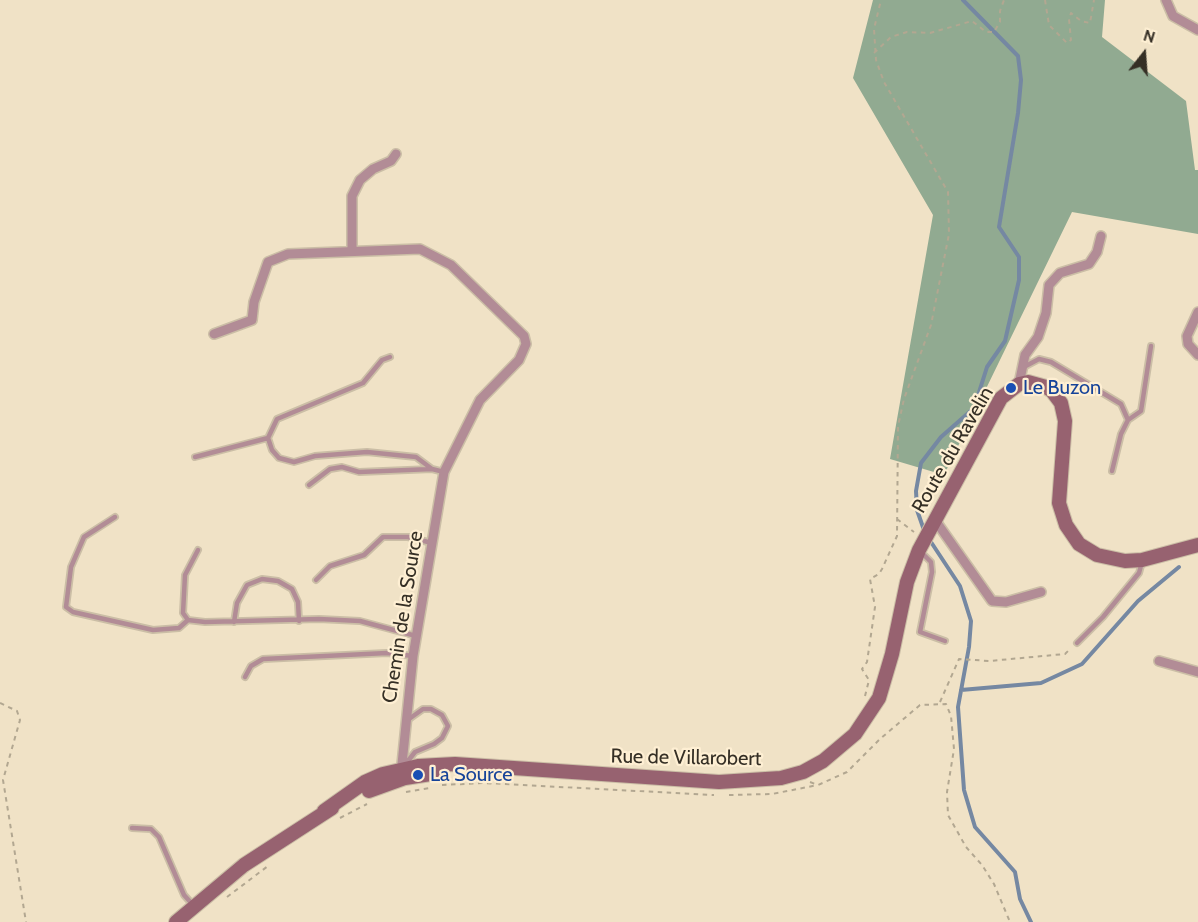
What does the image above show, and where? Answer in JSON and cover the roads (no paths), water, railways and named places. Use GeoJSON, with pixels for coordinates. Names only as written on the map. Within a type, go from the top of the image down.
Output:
{"type":"FeatureCollection","features":[{"type":"Feature","properties":{"kind":"main road","name":"Route du Ravelin"},"geometry":{"type":"LineString","coordinates":[[927,535],[1001,398],[1020,377],[1052,391],[1064,412],[1059,492],[1062,514],[1071,535],[1079,544],[1097,555],[1125,561],[1142,560],[1198,545]]}},
{"type":"Feature","properties":{"kind":"main road","name":"Rue de Villarobert"},"geometry":{"type":"LineString","coordinates":[[328,817],[352,789],[383,774],[444,764],[508,770],[719,782],[759,780],[803,772],[840,748],[869,716],[885,681],[907,582],[927,535]]}},
{"type":"Feature","properties":{"kind":"main road","name":"Rue de Villarobert"},"geometry":{"type":"LineString","coordinates":[[176,922],[261,853],[391,782],[433,773],[508,770]]}},
{"type":"Feature","properties":{"kind":"street"},"geometry":{"type":"LineString","coordinates":[[1166,0],[1173,16],[1198,30]]}},
{"type":"Feature","properties":{"kind":"street"},"geometry":{"type":"LineString","coordinates":[[214,334],[252,321],[254,302],[268,262],[288,254],[352,251],[352,196],[360,180],[391,161],[396,154]]}},
{"type":"Feature","properties":{"kind":"street"},"geometry":{"type":"LineString","coordinates":[[1020,377],[1025,355],[1038,337],[1046,313],[1049,285],[1060,273],[1089,264],[1097,252],[1101,236]]}},
{"type":"Feature","properties":{"kind":"street","name":"Chemin de la Source"},"geometry":{"type":"LineString","coordinates":[[352,251],[420,249],[433,255],[451,265],[524,336],[525,344],[519,360],[480,400],[444,472],[412,656],[403,769]]}},
{"type":"Feature","properties":{"kind":"street"},"geometry":{"type":"LineString","coordinates":[[1198,312],[1187,336],[1188,344],[1198,355]]}},
{"type":"Feature","properties":{"kind":"street"},"geometry":{"type":"LineString","coordinates":[[927,535],[992,601],[1006,602],[1041,592]]}},
{"type":"Feature","properties":{"kind":"street"},"geometry":{"type":"LineString","coordinates":[[1159,661],[1198,672]]}},
{"type":"Feature","properties":{"kind":"street"},"geometry":{"type":"LineString","coordinates":[[391,782],[403,769]]}},
{"type":"Feature","properties":{"kind":"lane"},"geometry":{"type":"LineString","coordinates":[[1112,471],[1121,434],[1128,420],[1141,411],[1151,346]]}},
{"type":"Feature","properties":{"kind":"lane"},"geometry":{"type":"LineString","coordinates":[[195,457],[267,438],[277,419],[363,383],[382,360],[390,357]]}},
{"type":"Feature","properties":{"kind":"lane"},"geometry":{"type":"LineString","coordinates":[[1020,377],[1039,359],[1051,362],[1121,404],[1128,420]]}},
{"type":"Feature","properties":{"kind":"lane"},"geometry":{"type":"LineString","coordinates":[[267,438],[279,458],[294,462],[315,456],[367,452],[416,457],[432,468],[444,472]]}},
{"type":"Feature","properties":{"kind":"lane"},"geometry":{"type":"LineString","coordinates":[[309,485],[330,469],[342,467],[359,472],[432,468]]}},
{"type":"Feature","properties":{"kind":"lane"},"geometry":{"type":"LineString","coordinates":[[116,517],[84,537],[71,567],[66,606],[73,612],[153,630],[179,628],[188,620],[360,621],[416,636]]}},
{"type":"Feature","properties":{"kind":"lane"},"geometry":{"type":"LineString","coordinates":[[927,535],[932,572],[920,632],[945,641]]}},
{"type":"Feature","properties":{"kind":"lane"},"geometry":{"type":"LineString","coordinates":[[316,580],[330,566],[364,555],[383,537],[408,537],[432,543]]}},
{"type":"Feature","properties":{"kind":"lane"},"geometry":{"type":"LineString","coordinates":[[188,620],[183,613],[186,575],[198,550]]}},
{"type":"Feature","properties":{"kind":"lane"},"geometry":{"type":"LineString","coordinates":[[1077,643],[1103,617],[1139,573],[1142,560]]}},
{"type":"Feature","properties":{"kind":"lane"},"geometry":{"type":"LineString","coordinates":[[234,622],[237,603],[247,585],[262,579],[278,581],[292,589],[298,602],[299,621]]}},
{"type":"Feature","properties":{"kind":"lane"},"geometry":{"type":"LineString","coordinates":[[244,677],[251,666],[263,660],[387,653],[412,656]]}},
{"type":"Feature","properties":{"kind":"lane"},"geometry":{"type":"LineString","coordinates":[[403,769],[415,752],[442,738],[448,726],[442,715],[431,709],[415,713],[405,723]]}},
{"type":"Feature","properties":{"kind":"lane"},"geometry":{"type":"LineString","coordinates":[[132,828],[151,830],[159,837],[184,895],[194,906]]}},
{"type":"Feature","properties":{"kind":"waterway","name":"Le Buzon"},"geometry":{"type":"LineString","coordinates":[[925,533],[917,510],[916,491],[921,463],[941,437],[974,408],[987,367],[1005,341],[1019,280],[1019,257],[999,227],[1018,113],[1021,80],[1018,56],[963,0]]}},
{"type":"Feature","properties":{"kind":"waterway","name":"Le Buzon"},"geometry":{"type":"LineString","coordinates":[[929,539],[960,586],[971,621],[969,647],[958,707],[964,790],[975,827],[1015,872],[1020,899],[1031,922]]}},
{"type":"Feature","properties":{"kind":"waterway"},"geometry":{"type":"LineString","coordinates":[[961,690],[1041,683],[1082,664],[1138,601],[1179,567]]}},
{"type":"Feature","properties":{"kind":"place","name":"Le Buzon"},"geometry":{"type":"Point","coordinates":[1011,388]}},
{"type":"Feature","properties":{"kind":"place","name":"La Source"},"geometry":{"type":"Point","coordinates":[418,775]}}]}
